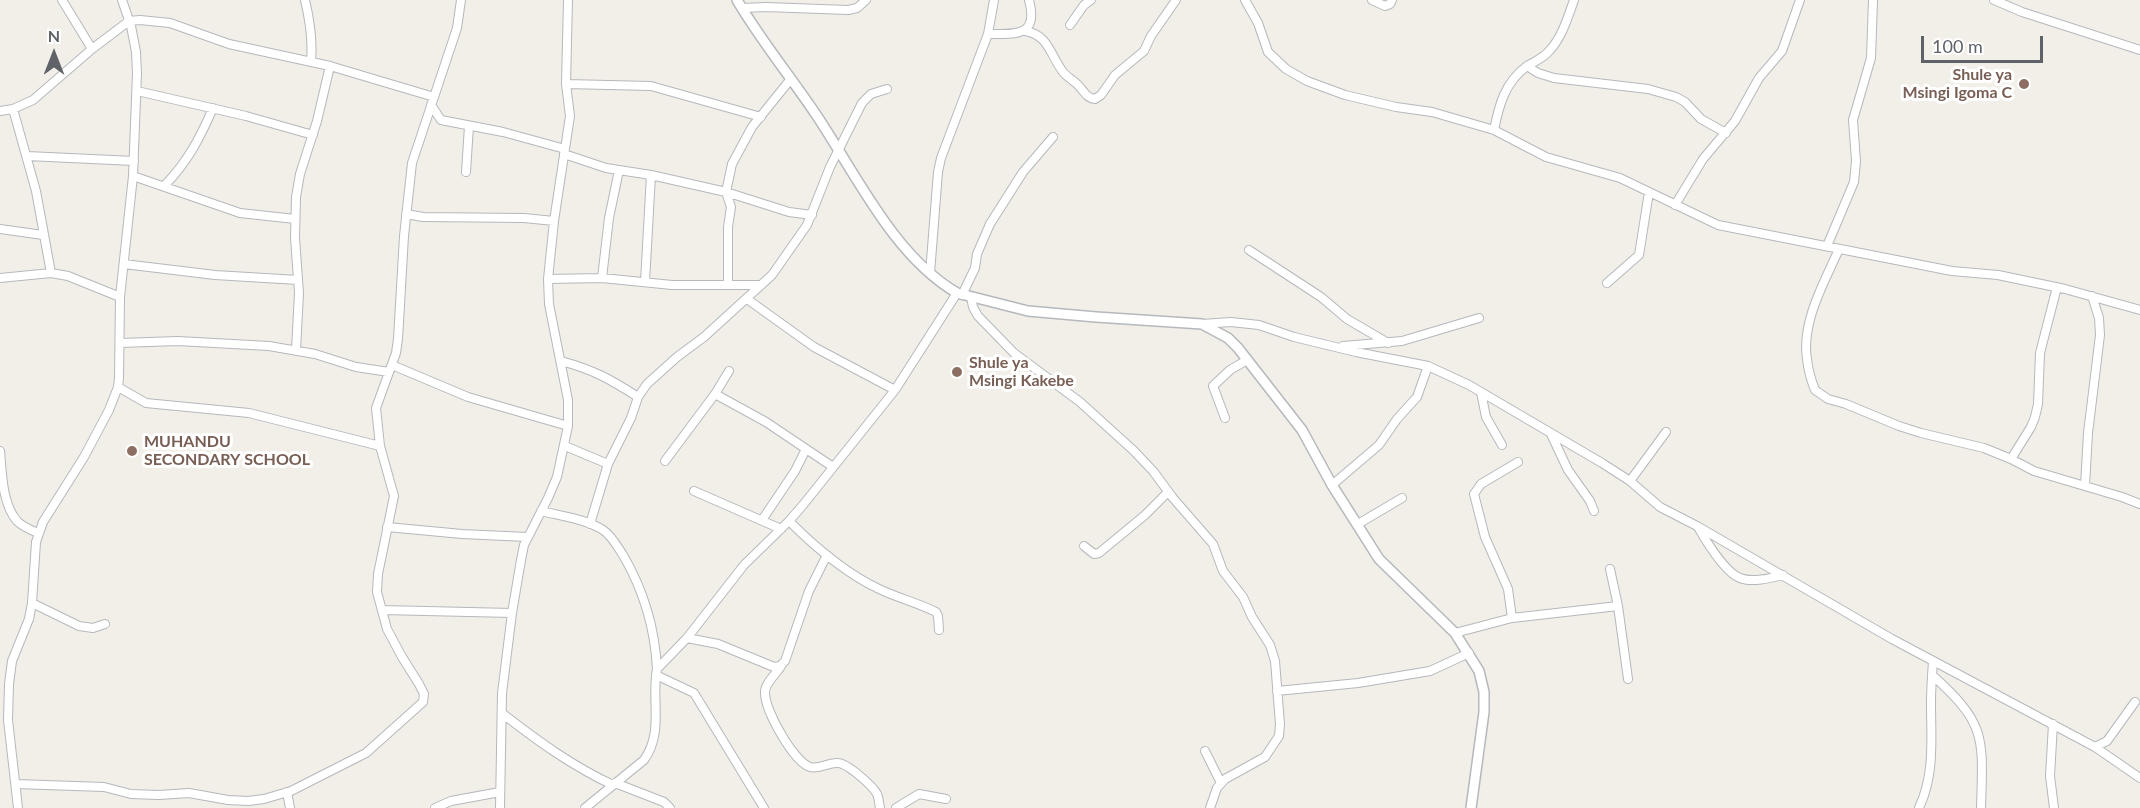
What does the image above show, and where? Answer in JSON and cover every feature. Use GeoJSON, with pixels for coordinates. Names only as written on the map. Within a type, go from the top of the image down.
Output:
{"type":"FeatureCollection","features":[{"type":"Feature","properties":{"kind":"street"},"geometry":{"type":"LineString","coordinates":[[62,0],[92,49]]}},
{"type":"Feature","properties":{"kind":"street"},"geometry":{"type":"LineString","coordinates":[[18,808],[4,720],[12,661],[32,603],[38,533],[84,457],[118,387],[120,297],[134,176],[136,91],[136,52],[122,0]]}},
{"type":"Feature","properties":{"kind":"street"},"geometry":{"type":"LineString","coordinates":[[305,0],[311,23],[310,61]]}},
{"type":"Feature","properties":{"kind":"street"},"geometry":{"type":"LineString","coordinates":[[16,784],[104,787],[131,794],[189,794],[248,801],[287,792],[366,753],[423,702],[424,694],[387,629],[377,592],[378,574],[394,496],[380,446],[376,408],[398,339],[406,214],[412,163],[457,28],[461,0]]}},
{"type":"Feature","properties":{"kind":"street"},"geometry":{"type":"LineString","coordinates":[[500,808],[502,693],[512,613],[524,545],[557,477],[568,426],[568,400],[549,304],[548,279],[554,221],[570,116],[566,84],[568,0]]}},
{"type":"Feature","properties":{"kind":"street"},"geometry":{"type":"LineString","coordinates":[[739,4],[848,10],[857,8],[866,0]]}},
{"type":"Feature","properties":{"kind":"street"},"geometry":{"type":"LineString","coordinates":[[930,273],[941,158],[988,34],[994,0]]}},
{"type":"Feature","properties":{"kind":"street"},"geometry":{"type":"LineString","coordinates":[[1025,31],[1031,26],[1033,17],[1029,0]]}},
{"type":"Feature","properties":{"kind":"street"},"geometry":{"type":"LineString","coordinates":[[1070,25],[1084,5],[1091,0]]}},
{"type":"Feature","properties":{"kind":"street"},"geometry":{"type":"LineString","coordinates":[[988,34],[1012,34],[1025,31],[1035,33],[1042,38],[1064,73],[1077,84],[1085,95],[1095,99],[1101,95],[1115,75],[1144,51],[1151,36],[1176,0]]}},
{"type":"Feature","properties":{"kind":"street"},"geometry":{"type":"LineString","coordinates":[[1245,0],[1258,23],[1268,52],[1286,69],[1307,81],[1345,95],[1396,107],[1432,112],[1494,130],[1546,157],[1620,178],[1718,225],[1952,271],[1998,275],[2057,287],[2140,310]]}},
{"type":"Feature","properties":{"kind":"street"},"geometry":{"type":"LineString","coordinates":[[1372,0],[1385,6],[1392,0]]}},
{"type":"Feature","properties":{"kind":"street"},"geometry":{"type":"LineString","coordinates":[[1494,130],[1499,105],[1506,89],[1527,66],[1548,53],[1554,45],[1574,0]]}},
{"type":"Feature","properties":{"kind":"street"},"geometry":{"type":"LineString","coordinates":[[1675,205],[1703,159],[1735,121],[1759,78],[1782,51],[1800,0]]}},
{"type":"Feature","properties":{"kind":"street"},"geometry":{"type":"LineString","coordinates":[[1827,246],[1854,182],[1856,161],[1852,120],[1871,58],[1873,0]]}},
{"type":"Feature","properties":{"kind":"street"},"geometry":{"type":"LineString","coordinates":[[1994,0],[2022,12],[2140,50]]}},
{"type":"Feature","properties":{"kind":"street"},"geometry":{"type":"LineString","coordinates":[[739,4],[839,151],[882,219],[912,256],[930,273],[963,295],[978,316],[1014,353],[1107,425],[1154,471],[1168,492],[1213,544],[1223,572],[1243,597],[1252,617],[1270,645],[1275,661],[1280,724],[1279,736],[1265,757],[1233,773],[1221,783],[1215,792],[1210,808]]}},
{"type":"Feature","properties":{"kind":"street"},"geometry":{"type":"LineString","coordinates":[[0,111],[13,109],[33,100],[92,49],[129,21],[153,20],[170,23],[229,44],[330,66],[434,97]]}},
{"type":"Feature","properties":{"kind":"street"},"geometry":{"type":"LineString","coordinates":[[296,350],[298,280],[296,196],[330,66]]}},
{"type":"Feature","properties":{"kind":"street"},"geometry":{"type":"LineString","coordinates":[[1527,66],[1538,73],[1554,78],[1648,89],[1676,97],[1685,102],[1701,119],[1726,133]]}},
{"type":"Feature","properties":{"kind":"street"},"geometry":{"type":"LineString","coordinates":[[728,285],[728,227],[731,207],[726,192],[732,164],[752,128],[790,80]]}},
{"type":"Feature","properties":{"kind":"street"},"geometry":{"type":"LineString","coordinates":[[566,84],[651,86],[761,117]]}},
{"type":"Feature","properties":{"kind":"street"},"geometry":{"type":"LineString","coordinates":[[590,524],[608,464],[647,384],[747,299],[778,268],[807,225],[830,167],[862,103],[871,94],[887,88]]}},
{"type":"Feature","properties":{"kind":"street"},"geometry":{"type":"LineString","coordinates":[[136,91],[213,108],[313,135]]}},
{"type":"Feature","properties":{"kind":"street"},"geometry":{"type":"LineString","coordinates":[[431,105],[441,120],[502,132],[619,170],[726,192],[789,212],[812,215]]}},
{"type":"Feature","properties":{"kind":"street"},"geometry":{"type":"LineString","coordinates":[[164,186],[191,154],[213,108]]}},
{"type":"Feature","properties":{"kind":"street"},"geometry":{"type":"LineString","coordinates":[[13,109],[36,191],[51,273]]}},
{"type":"Feature","properties":{"kind":"street"},"geometry":{"type":"LineString","coordinates":[[466,172],[469,126]]}},
{"type":"Feature","properties":{"kind":"street"},"geometry":{"type":"LineString","coordinates":[[657,672],[687,638],[744,565],[789,521],[895,390],[963,295],[990,224],[1023,172],[1053,137]]}},
{"type":"Feature","properties":{"kind":"street"},"geometry":{"type":"LineString","coordinates":[[27,156],[134,161]]}},
{"type":"Feature","properties":{"kind":"street"},"geometry":{"type":"LineString","coordinates":[[602,279],[609,218],[619,170]]}},
{"type":"Feature","properties":{"kind":"street"},"geometry":{"type":"LineString","coordinates":[[645,282],[651,175]]}},
{"type":"Feature","properties":{"kind":"street"},"geometry":{"type":"LineString","coordinates":[[134,176],[240,213],[296,219]]}},
{"type":"Feature","properties":{"kind":"street"},"geometry":{"type":"LineString","coordinates":[[1607,283],[1639,255],[1649,192]]}},
{"type":"Feature","properties":{"kind":"street"},"geometry":{"type":"LineString","coordinates":[[406,214],[423,217],[554,221]]}},
{"type":"Feature","properties":{"kind":"street"},"geometry":{"type":"LineString","coordinates":[[0,229],[43,235]]}},
{"type":"Feature","properties":{"kind":"street"},"geometry":{"type":"LineString","coordinates":[[1839,249],[1808,327],[1806,357],[1815,390],[1828,399],[1899,426],[1970,444],[2011,459],[2034,471],[2140,504]]}},
{"type":"Feature","properties":{"kind":"street"},"geometry":{"type":"LineString","coordinates":[[1249,250],[1321,297],[1347,319],[1388,343]]}},
{"type":"Feature","properties":{"kind":"street"},"geometry":{"type":"LineString","coordinates":[[124,264],[203,274],[298,280]]}},
{"type":"Feature","properties":{"kind":"street"},"geometry":{"type":"LineString","coordinates":[[0,278],[51,273],[68,276],[120,297]]}},
{"type":"Feature","properties":{"kind":"street"},"geometry":{"type":"LineString","coordinates":[[548,279],[602,279],[672,285],[761,285]]}},
{"type":"Feature","properties":{"kind":"street"},"geometry":{"type":"LineString","coordinates":[[2011,459],[2035,417],[2038,404],[2040,353],[2057,287]]}},
{"type":"Feature","properties":{"kind":"street"},"geometry":{"type":"LineString","coordinates":[[963,295],[1028,311],[1202,324],[1231,322],[1259,325],[1294,337],[1428,366],[1481,392],[1630,481],[1660,507],[1933,661],[2095,747],[2140,778]]}},
{"type":"Feature","properties":{"kind":"street"},"geometry":{"type":"LineString","coordinates":[[2085,486],[2088,433],[2100,335],[2099,318],[2092,296]]}},
{"type":"Feature","properties":{"kind":"street"},"geometry":{"type":"LineString","coordinates":[[747,299],[814,347],[895,390]]}},
{"type":"Feature","properties":{"kind":"street"},"geometry":{"type":"LineString","coordinates":[[1334,346],[1388,343],[1422,336],[1479,318]]}},
{"type":"Feature","properties":{"kind":"street"},"geometry":{"type":"LineString","coordinates":[[1202,324],[1228,338],[1247,360],[1302,430],[1332,485],[1386,567],[1455,633],[1469,653],[1479,671],[1484,693],[1484,712],[1471,808]]}},
{"type":"Feature","properties":{"kind":"street"},"geometry":{"type":"LineString","coordinates":[[120,343],[230,343],[296,350],[356,366],[390,368],[468,397],[568,426]]}},
{"type":"Feature","properties":{"kind":"street"},"geometry":{"type":"LineString","coordinates":[[1225,418],[1213,386],[1230,370],[1247,360]]}},
{"type":"Feature","properties":{"kind":"street"},"geometry":{"type":"LineString","coordinates":[[561,361],[592,370],[639,397]]}},
{"type":"Feature","properties":{"kind":"street"},"geometry":{"type":"LineString","coordinates":[[1332,485],[1379,445],[1397,419],[1417,397],[1428,366]]}},
{"type":"Feature","properties":{"kind":"street"},"geometry":{"type":"LineString","coordinates":[[665,461],[715,394],[729,371]]}},
{"type":"Feature","properties":{"kind":"street"},"geometry":{"type":"LineString","coordinates":[[118,387],[146,403],[249,413],[380,446]]}},
{"type":"Feature","properties":{"kind":"street"},"geometry":{"type":"LineString","coordinates":[[1481,392],[1486,417],[1502,445]]}},
{"type":"Feature","properties":{"kind":"street"},"geometry":{"type":"LineString","coordinates":[[715,394],[759,417],[833,467]]}},
{"type":"Feature","properties":{"kind":"street"},"geometry":{"type":"LineString","coordinates":[[1630,481],[1666,432]]}},
{"type":"Feature","properties":{"kind":"street"},"geometry":{"type":"LineString","coordinates":[[1551,434],[1568,470],[1594,511]]}},
{"type":"Feature","properties":{"kind":"street"},"geometry":{"type":"LineString","coordinates":[[565,446],[608,464]]}},
{"type":"Feature","properties":{"kind":"street"},"geometry":{"type":"LineString","coordinates":[[762,520],[795,471],[806,449]]}},
{"type":"Feature","properties":{"kind":"street"},"geometry":{"type":"LineString","coordinates":[[0,451],[1,468],[12,514],[19,522],[38,533]]}},
{"type":"Feature","properties":{"kind":"street"},"geometry":{"type":"LineString","coordinates":[[1512,618],[1508,589],[1485,537],[1474,494],[1477,488],[1491,477],[1518,462]]}},
{"type":"Feature","properties":{"kind":"street"},"geometry":{"type":"LineString","coordinates":[[694,490],[781,529]]}},
{"type":"Feature","properties":{"kind":"street"},"geometry":{"type":"LineString","coordinates":[[1084,546],[1094,554],[1099,553],[1145,516],[1168,492]]}},
{"type":"Feature","properties":{"kind":"street"},"geometry":{"type":"LineString","coordinates":[[1358,524],[1402,498]]}},
{"type":"Feature","properties":{"kind":"street"},"geometry":{"type":"LineString","coordinates":[[541,511],[590,524],[600,528],[614,540],[638,584],[653,630],[657,672],[656,729],[650,751],[644,760],[587,808]]}},
{"type":"Feature","properties":{"kind":"street"},"geometry":{"type":"LineString","coordinates":[[789,521],[827,555],[861,579],[879,589],[936,612],[939,630]]}},
{"type":"Feature","properties":{"kind":"street"},"geometry":{"type":"LineString","coordinates":[[1697,526],[1717,555],[1739,578],[1758,579],[1783,575]]}},
{"type":"Feature","properties":{"kind":"street"},"geometry":{"type":"LineString","coordinates":[[387,527],[527,537]]}},
{"type":"Feature","properties":{"kind":"street"},"geometry":{"type":"LineString","coordinates":[[827,555],[809,591],[785,661],[766,687],[765,694],[772,713],[795,757],[802,764],[815,768],[833,763],[844,765],[876,791],[880,808]]}},
{"type":"Feature","properties":{"kind":"street"},"geometry":{"type":"LineString","coordinates":[[1610,569],[1618,606],[1628,679]]}},
{"type":"Feature","properties":{"kind":"street"},"geometry":{"type":"LineString","coordinates":[[32,603],[79,626],[93,628],[105,624]]}},
{"type":"Feature","properties":{"kind":"street"},"geometry":{"type":"LineString","coordinates":[[1455,633],[1512,618],[1618,606]]}},
{"type":"Feature","properties":{"kind":"street"},"geometry":{"type":"LineString","coordinates":[[382,610],[512,613]]}},
{"type":"Feature","properties":{"kind":"street"},"geometry":{"type":"LineString","coordinates":[[687,638],[718,644],[774,667],[781,666]]}},
{"type":"Feature","properties":{"kind":"street"},"geometry":{"type":"LineString","coordinates":[[1276,691],[1358,683],[1430,671],[1469,653]]}},
{"type":"Feature","properties":{"kind":"street"},"geometry":{"type":"LineString","coordinates":[[1919,808],[1928,787],[1932,765],[1933,661]]}},
{"type":"Feature","properties":{"kind":"street"},"geometry":{"type":"LineString","coordinates":[[657,672],[694,693],[764,808]]}},
{"type":"Feature","properties":{"kind":"street"},"geometry":{"type":"LineString","coordinates":[[1932,675],[1966,710],[1978,731],[1984,764],[1981,808]]}},
{"type":"Feature","properties":{"kind":"street"},"geometry":{"type":"LineString","coordinates":[[2095,747],[2107,741],[2135,702]]}},
{"type":"Feature","properties":{"kind":"street"},"geometry":{"type":"LineString","coordinates":[[503,714],[554,753],[589,774],[664,802],[670,808]]}},
{"type":"Feature","properties":{"kind":"street"},"geometry":{"type":"LineString","coordinates":[[2053,724],[2050,776],[2054,808]]}},
{"type":"Feature","properties":{"kind":"street"},"geometry":{"type":"LineString","coordinates":[[1205,751],[1221,783]]}},
{"type":"Feature","properties":{"kind":"street"},"geometry":{"type":"LineString","coordinates":[[287,792],[290,808]]}},
{"type":"Feature","properties":{"kind":"street"},"geometry":{"type":"LineString","coordinates":[[435,808],[451,801],[500,792]]}},
{"type":"Feature","properties":{"kind":"street"},"geometry":{"type":"LineString","coordinates":[[896,808],[919,794],[946,799]]}},
{"type":"Feature","properties":{"kind":"street"},"geometry":{"type":"LineString","coordinates":[[240,808],[248,801]]}},
{"type":"Feature","properties":{"kind":"place","name":"Shule ya Msingi Igoma C"},"geometry":{"type":"Point","coordinates":[2024,84]}},
{"type":"Feature","properties":{"kind":"place","name":"Shule ya Msingi Kakebe"},"geometry":{"type":"Point","coordinates":[957,372]}},
{"type":"Feature","properties":{"kind":"place","name":"MUHANDU SECONDARY SCHOOL"},"geometry":{"type":"Point","coordinates":[132,451]}}]}
